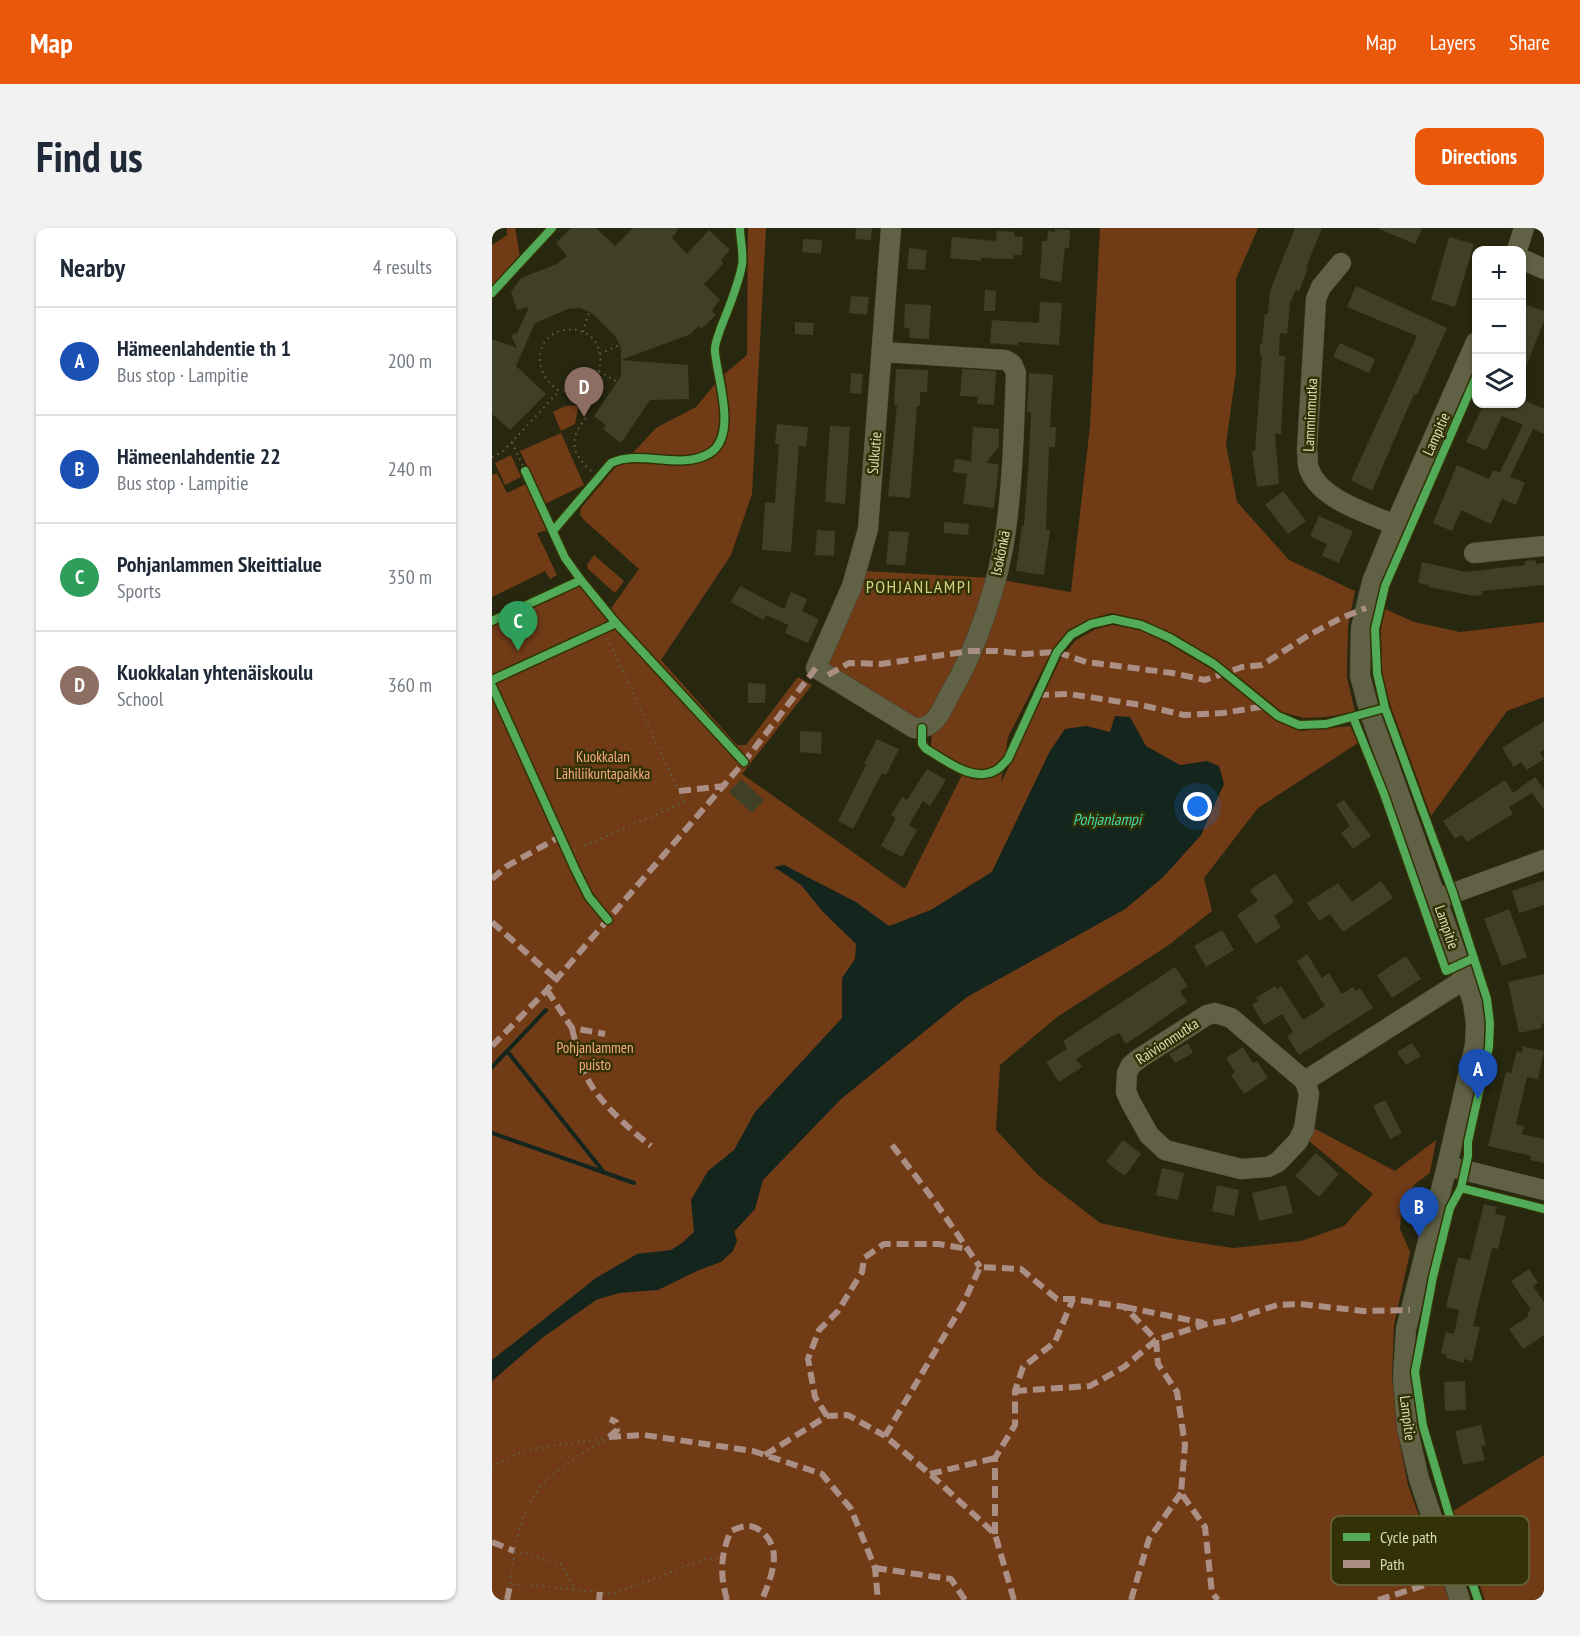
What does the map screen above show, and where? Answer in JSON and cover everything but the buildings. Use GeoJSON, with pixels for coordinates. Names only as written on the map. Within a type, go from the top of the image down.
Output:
{"type":"FeatureCollection","features":[{"type":"Feature","properties":{"kind":"street","name":"Sulkutie"},"geometry":{"type":"LineString","coordinates":[[816,668],[852,586],[868,529],[891,228]]}},
{"type":"Feature","properties":{"kind":"street"},"geometry":{"type":"LineString","coordinates":[[1518,246],[1523,228]]}},
{"type":"Feature","properties":{"kind":"street"},"geometry":{"type":"LineString","coordinates":[[1526,261],[1544,269]]}},
{"type":"Feature","properties":{"kind":"street","name":"Lamminmutka"},"geometry":{"type":"LineString","coordinates":[[1341,263],[1321,287],[1316,299],[1307,450],[1310,470],[1318,484],[1331,496],[1395,525]]}},
{"type":"Feature","properties":{"kind":"street","name":"Lampitie"},"geometry":{"type":"LineString","coordinates":[[1432,1516],[1419,1479],[1407,1427],[1403,1378],[1408,1320],[1475,1045],[1476,1024],[1473,1002],[1466,979],[1370,713],[1360,676],[1361,628],[1372,582],[1472,351]]}},
{"type":"Feature","properties":{"kind":"street","name":"Isokönkä"},"geometry":{"type":"LineString","coordinates":[[816,668],[914,728],[933,724],[962,673],[990,600],[1006,532],[1013,450],[1016,373],[1012,364],[1005,360],[883,352]]}},
{"type":"Feature","properties":{"kind":"street"},"geometry":{"type":"LineString","coordinates":[[1474,553],[1542,542]]}},
{"type":"Feature","properties":{"kind":"street"},"geometry":{"type":"LineString","coordinates":[[1437,899],[1544,860]]}},
{"type":"Feature","properties":{"kind":"street"},"geometry":{"type":"LineString","coordinates":[[1305,1081],[1466,979]]}},
{"type":"Feature","properties":{"kind":"street","name":"Raivionmutka"},"geometry":{"type":"LineString","coordinates":[[1215,1013],[1232,1018],[1305,1081],[1309,1094],[1304,1129],[1298,1141],[1278,1162],[1268,1167],[1241,1169],[1165,1150],[1149,1135],[1131,1104],[1126,1092],[1125,1081],[1131,1065],[1140,1058],[1207,1015],[1215,1013]]}},
{"type":"Feature","properties":{"kind":"street"},"geometry":{"type":"LineString","coordinates":[[1447,1166],[1544,1190]]}},
{"type":"Feature","properties":{"kind":"street","name":"Lampitie"},"geometry":{"type":"LineString","coordinates":[[1455,1585],[1460,1600]]}},
{"type":"Feature","properties":{"kind":"path"},"geometry":{"type":"LineString","coordinates":[[583,332],[589,312]]}},
{"type":"Feature","properties":{"kind":"path"},"geometry":{"type":"LineString","coordinates":[[571,329],[583,332],[594,339],[598,346],[601,364],[599,371],[594,380],[579,389],[570,392],[559,391],[543,376],[540,367],[541,348],[551,334],[560,330],[571,329]]}},
{"type":"Feature","properties":{"kind":"path"},"geometry":{"type":"LineString","coordinates":[[600,354],[619,345]]}},
{"type":"Feature","properties":{"kind":"path"},"geometry":{"type":"LineString","coordinates":[[599,371],[617,382]]}},
{"type":"Feature","properties":{"kind":"path"},"geometry":{"type":"LineString","coordinates":[[579,389],[586,418],[574,435],[574,445],[578,456],[596,479],[606,468]]}},
{"type":"Feature","properties":{"kind":"path"},"geometry":{"type":"LineString","coordinates":[[492,457],[502,452],[559,391]]}},
{"type":"Feature","properties":{"kind":"path"},"geometry":{"type":"LineString","coordinates":[[512,442],[530,482]]}},
{"type":"Feature","properties":{"kind":"path"},"geometry":{"type":"LineString","coordinates":[[564,843],[570,857],[684,802],[607,627],[593,633]]}},
{"type":"Feature","properties":{"kind":"path"},"geometry":{"type":"LineString","coordinates":[[492,1467],[526,1450],[609,1437],[562,1467],[537,1491],[524,1515],[514,1551],[510,1585],[524,1584],[612,1594],[706,1559],[722,1557]]}},
{"type":"Feature","properties":{"kind":"path"},"geometry":{"type":"LineString","coordinates":[[514,1551],[534,1555],[561,1565],[575,1590]]}},
{"type":"Feature","properties":{"kind":"green space"},"geometry":{"type":"Polygon","coordinates":[[[507,228],[515,228],[520,256],[492,286],[492,245],[507,235],[507,228]]]}},
{"type":"Feature","properties":{"kind":"green space"},"geometry":{"type":"Polygon","coordinates":[[[748,228],[766,228],[752,494],[731,555],[661,660],[737,745],[746,745],[798,677],[812,685],[742,774],[905,889],[966,767],[931,747],[932,731],[827,667],[864,571],[991,578],[1071,592],[1090,426],[1100,228],[1258,228],[1236,279],[1236,372],[1226,444],[1237,502],[1289,560],[1355,591],[1348,627],[1347,677],[1355,712],[1304,718],[1282,712],[1217,660],[1142,620],[1111,613],[1088,620],[1068,630],[1052,651],[1008,737],[1001,783],[1061,658],[1076,640],[1096,629],[1113,625],[1140,630],[1169,644],[1211,669],[1277,721],[1300,731],[1350,726],[1358,743],[1258,808],[1204,878],[1212,911],[1166,947],[1057,1017],[1000,1065],[996,1130],[1038,1175],[1100,1223],[1175,1239],[1233,1248],[1301,1241],[1344,1226],[1373,1194],[1303,1136],[1306,1124],[1395,1171],[1436,1140],[1430,1173],[1415,1184],[1402,1200],[1400,1229],[1410,1252],[1394,1325],[1392,1377],[1397,1429],[1408,1485],[1419,1516],[1331,1516],[1331,1585],[1444,1585],[1449,1600],[492,1600],[492,621],[581,580],[609,611],[639,569],[584,520],[580,515],[581,508],[627,457],[685,462],[696,461],[712,453],[719,445],[725,424],[725,400],[721,377],[747,355],[748,228]],[[1050,751],[992,872],[931,910],[899,923],[969,995],[1125,909],[1163,877],[1201,835],[1050,751]],[[755,1209],[695,1232],[737,1241],[734,1232],[755,1209]]]}},
{"type":"Feature","properties":{"kind":"green space"},"geometry":{"type":"Polygon","coordinates":[[[719,379],[723,421],[717,445],[711,451],[695,458],[630,456],[656,428],[696,407],[719,379]]]}},
{"type":"Feature","properties":{"kind":"green space"},"geometry":{"type":"Polygon","coordinates":[[[579,405],[575,424],[561,431],[553,412],[565,406],[579,405]]]}},
{"type":"Feature","properties":{"kind":"green space"},"geometry":{"type":"Polygon","coordinates":[[[561,433],[584,485],[545,504],[520,451],[561,433]]]}},
{"type":"Feature","properties":{"kind":"green space"},"geometry":{"type":"Polygon","coordinates":[[[511,455],[521,477],[505,485],[495,463],[511,455]]]}},
{"type":"Feature","properties":{"kind":"green space"},"geometry":{"type":"Polygon","coordinates":[[[497,473],[507,493],[526,484],[549,530],[537,533],[557,575],[550,579],[545,571],[492,597],[492,475],[497,473]]]}},
{"type":"Feature","properties":{"kind":"green space"},"geometry":{"type":"Polygon","coordinates":[[[594,555],[624,581],[615,593],[588,569],[587,565],[594,555]]]}},
{"type":"Feature","properties":{"kind":"green space"},"geometry":{"type":"Polygon","coordinates":[[[1385,609],[1414,622],[1460,632],[1544,622],[1544,697],[1507,711],[1431,816],[1391,707],[1382,673],[1381,630],[1385,609]]]}},
{"type":"Feature","properties":{"kind":"green space"},"geometry":{"type":"Polygon","coordinates":[[[1544,1455],[1544,1600],[1485,1600],[1480,1585],[1529,1585],[1529,1516],[1455,1516],[1453,1511],[1544,1455]]]}},
{"type":"Feature","properties":{"kind":"water","name":"Pohjanlampi"},"geometry":{"type":"Polygon","coordinates":[[[1115,716],[1130,717],[1146,746],[1180,765],[1207,761],[1219,766],[1224,784],[1201,835],[1163,877],[1125,909],[967,997],[841,1099],[763,1180],[755,1209],[734,1231],[737,1241],[733,1251],[721,1262],[658,1290],[619,1293],[596,1300],[542,1338],[492,1381],[492,1360],[596,1278],[637,1254],[671,1250],[694,1232],[691,1200],[708,1171],[734,1150],[755,1112],[842,1018],[842,978],[855,959],[856,944],[823,912],[801,885],[774,867],[784,865],[856,902],[889,926],[931,910],[992,872],[1050,751],[1065,729],[1086,726],[1110,732],[1115,716]]]}},
{"type":"Feature","properties":{"kind":"waterway"},"geometry":{"type":"LineString","coordinates":[[492,1067],[546,1010]]}},
{"type":"Feature","properties":{"kind":"waterway"},"geometry":{"type":"LineString","coordinates":[[507,1051],[603,1171]]}},
{"type":"Feature","properties":{"kind":"waterway"},"geometry":{"type":"LineString","coordinates":[[492,1133],[634,1183]]}},
{"type":"Feature","properties":{"kind":"marked path"},"geometry":{"type":"LineString","coordinates":[[828,675],[849,663],[881,664],[970,651],[997,651],[1025,654],[1057,652],[1086,662],[1172,673],[1205,680],[1242,667],[1262,665],[1309,635],[1366,608]]}},
{"type":"Feature","properties":{"kind":"marked path"},"geometry":{"type":"LineString","coordinates":[[492,1046],[547,990],[744,762],[816,668]]}},
{"type":"Feature","properties":{"kind":"marked path"},"geometry":{"type":"LineString","coordinates":[[1037,695],[1069,694],[1141,705],[1184,715],[1223,713],[1266,706]]}},
{"type":"Feature","properties":{"kind":"marked path"},"geometry":{"type":"LineString","coordinates":[[679,791],[724,786]]}},
{"type":"Feature","properties":{"kind":"marked path"},"geometry":{"type":"LineString","coordinates":[[492,879],[507,866],[561,836]]}},
{"type":"Feature","properties":{"kind":"marked path"},"geometry":{"type":"LineString","coordinates":[[492,922],[556,979]]}},
{"type":"Feature","properties":{"kind":"marked path"},"geometry":{"type":"LineString","coordinates":[[547,990],[572,1028],[605,1034]]}},
{"type":"Feature","properties":{"kind":"marked path"},"geometry":{"type":"LineString","coordinates":[[572,1028],[582,1066],[599,1097],[651,1146]]}},
{"type":"Feature","properties":{"kind":"marked path"},"geometry":{"type":"LineString","coordinates":[[892,1145],[980,1267]]}},
{"type":"Feature","properties":{"kind":"marked path"},"geometry":{"type":"LineString","coordinates":[[827,1416],[815,1397],[808,1359],[819,1330],[838,1311],[862,1272],[864,1258],[884,1244],[939,1244],[967,1249]]}},
{"type":"Feature","properties":{"kind":"marked path"},"geometry":{"type":"LineString","coordinates":[[1014,1600],[995,1534],[885,1436],[963,1304],[980,1267],[1021,1269],[1057,1299],[1073,1299],[1125,1307],[1156,1340],[1158,1364],[1177,1392],[1185,1445],[1181,1493],[1205,1527],[1212,1593],[1218,1600]]}},
{"type":"Feature","properties":{"kind":"marked path"},"geometry":{"type":"LineString","coordinates":[[995,1534],[995,1458],[1015,1425],[1015,1391],[1023,1367],[1055,1342],[1073,1299]]}},
{"type":"Feature","properties":{"kind":"marked path"},"geometry":{"type":"LineString","coordinates":[[1015,1391],[1090,1386],[1124,1367],[1156,1340],[1277,1305],[1300,1304],[1363,1311],[1410,1310]]}},
{"type":"Feature","properties":{"kind":"marked path"},"geometry":{"type":"LineString","coordinates":[[1125,1307],[1204,1323]]}},
{"type":"Feature","properties":{"kind":"marked path"},"geometry":{"type":"LineString","coordinates":[[765,1455],[827,1416],[848,1415],[885,1436]]}},
{"type":"Feature","properties":{"kind":"marked path"},"geometry":{"type":"LineString","coordinates":[[609,1437],[617,1430],[616,1422],[610,1419]]}},
{"type":"Feature","properties":{"kind":"marked path"},"geometry":{"type":"LineString","coordinates":[[609,1437],[644,1435],[753,1451],[822,1474],[851,1509],[875,1568],[878,1600]]}},
{"type":"Feature","properties":{"kind":"marked path"},"geometry":{"type":"LineString","coordinates":[[930,1474],[995,1458]]}},
{"type":"Feature","properties":{"kind":"marked path"},"geometry":{"type":"LineString","coordinates":[[1131,1600],[1149,1539],[1181,1493]]}},
{"type":"Feature","properties":{"kind":"marked path"},"geometry":{"type":"LineString","coordinates":[[727,1600],[722,1574],[725,1548],[731,1531],[746,1526],[754,1527],[768,1538],[774,1555],[772,1573],[762,1600]]}},
{"type":"Feature","properties":{"kind":"marked path"},"geometry":{"type":"LineString","coordinates":[[492,1542],[514,1551]]}},
{"type":"Feature","properties":{"kind":"marked path"},"geometry":{"type":"LineString","coordinates":[[875,1568],[951,1579],[965,1600]]}},
{"type":"Feature","properties":{"kind":"marked path"},"geometry":{"type":"LineString","coordinates":[[507,1600],[510,1585]]}},
{"type":"Feature","properties":{"kind":"marked path"},"geometry":{"type":"LineString","coordinates":[[1378,1600],[1424,1585]]}},
{"type":"Feature","properties":{"kind":"marked path"},"geometry":{"type":"LineString","coordinates":[[599,1600],[600,1592]]}},
{"type":"Feature","properties":{"kind":"cycle path"},"geometry":{"type":"LineString","coordinates":[[492,293],[552,228]]}},
{"type":"Feature","properties":{"kind":"cycle path"},"geometry":{"type":"LineString","coordinates":[[553,531],[611,463],[635,458],[674,460],[698,458],[710,453],[718,445],[723,433],[724,406],[715,347],[742,265],[740,228]]}},
{"type":"Feature","properties":{"kind":"cycle path"},"geometry":{"type":"LineString","coordinates":[[1450,1516],[1423,1426],[1415,1372],[1433,1277],[1450,1208],[1461,1188],[1468,1156],[1468,1142],[1489,1047],[1490,1023],[1487,999],[1453,893],[1385,708],[1377,673],[1375,629],[1385,586],[1472,386]]}},
{"type":"Feature","properties":{"kind":"cycle path"},"geometry":{"type":"LineString","coordinates":[[525,471],[565,558],[581,580],[616,623],[744,762]]}},
{"type":"Feature","properties":{"kind":"cycle path"},"geometry":{"type":"LineString","coordinates":[[492,621],[581,580]]}},
{"type":"Feature","properties":{"kind":"cycle path"},"geometry":{"type":"LineString","coordinates":[[922,728],[922,744],[926,749],[960,769],[979,774],[998,769],[1008,759],[1057,652],[1071,635],[1091,624],[1113,619],[1141,625],[1170,638],[1214,664],[1278,716],[1299,725],[1326,724],[1385,708]]}},
{"type":"Feature","properties":{"kind":"cycle path"},"geometry":{"type":"LineString","coordinates":[[492,680],[616,623]]}},
{"type":"Feature","properties":{"kind":"cycle path"},"geometry":{"type":"LineString","coordinates":[[492,686],[575,869],[589,897],[608,920]]}},
{"type":"Feature","properties":{"kind":"cycle path"},"geometry":{"type":"LineString","coordinates":[[1353,717],[1384,794],[1446,971],[1474,958]]}},
{"type":"Feature","properties":{"kind":"cycle path"},"geometry":{"type":"LineString","coordinates":[[1461,1188],[1544,1209]]}},
{"type":"Feature","properties":{"kind":"cycle path"},"geometry":{"type":"LineString","coordinates":[[1473,1585],[1478,1600]]}},
{"type":"Feature","properties":{"kind":"place","name":"Kuokkalan yhtenäiskoulu"},"geometry":{"type":"Point","coordinates":[584,417]}},
{"type":"Feature","properties":{"kind":"place","name":"Pohjanlammen Skeittialue"},"geometry":{"type":"Point","coordinates":[518,651]}},
{"type":"Feature","properties":{"kind":"place","name":"Hämeenlahdentie th 1"},"geometry":{"type":"Point","coordinates":[1478,1099]}},
{"type":"Feature","properties":{"kind":"place","name":"Hämeenlahdentie 22"},"geometry":{"type":"Point","coordinates":[1419,1237]}},
{"type":"Feature","properties":{"kind":"district","name":"POHJANLAMPI"},"geometry":{"type":"Point","coordinates":[919,586]}},
{"type":"Feature","properties":{"kind":"park label","name":"Kuokkalan Lähiliikuntapaikka"},"geometry":{"type":"Point","coordinates":[603,764]}},
{"type":"Feature","properties":{"kind":"park label","name":"Pohjanlammen puisto"},"geometry":{"type":"Point","coordinates":[595,1056]}}]}
